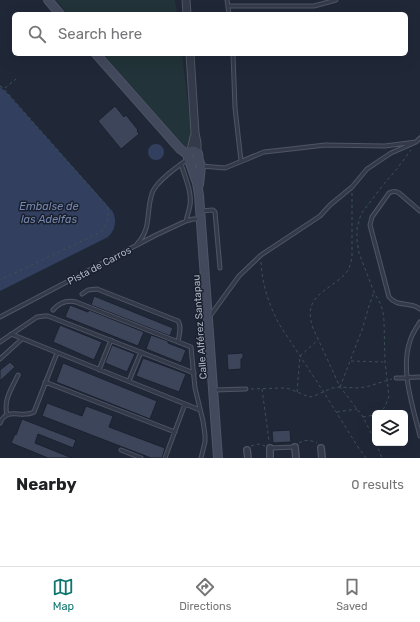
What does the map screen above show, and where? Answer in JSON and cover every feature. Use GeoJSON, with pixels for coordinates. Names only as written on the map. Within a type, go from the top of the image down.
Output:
{"type":"FeatureCollection","features":[{"type":"Feature","properties":{"kind":"main road"},"geometry":{"type":"LineString","coordinates":[[48,0],[58,12]]}},
{"type":"Feature","properties":{"kind":"main road"},"geometry":{"type":"LineString","coordinates":[[98,56],[180,149],[192,156]]}},
{"type":"Feature","properties":{"kind":"main road","name":"Calle Alférez Santapau"},"geometry":{"type":"LineString","coordinates":[[192,156],[200,166],[200,215],[218,458]]}},
{"type":"Feature","properties":{"kind":"main road","name":"Calle Alférez Santapau"},"geometry":{"type":"LineString","coordinates":[[192,156],[199,195]]}},
{"type":"Feature","properties":{"kind":"street"},"geometry":{"type":"LineString","coordinates":[[186,0],[187,12]]}},
{"type":"Feature","properties":{"kind":"street","name":"Calle Alférez Santapau"},"geometry":{"type":"LineString","coordinates":[[190,56],[195,133],[197,143],[192,156]]}},
{"type":"Feature","properties":{"kind":"street"},"geometry":{"type":"LineString","coordinates":[[295,447],[296,458]]}},
{"type":"Feature","properties":{"kind":"street"},"geometry":{"type":"LineString","coordinates":[[270,448],[270,458]]}},
{"type":"Feature","properties":{"kind":"street"},"geometry":{"type":"LineString","coordinates":[[321,448],[322,458]]}},
{"type":"Feature","properties":{"kind":"street"},"geometry":{"type":"LineString","coordinates":[[247,450],[248,458]]}},
{"type":"Feature","properties":{"kind":"lane"},"geometry":{"type":"LineString","coordinates":[[227,0],[228,12]]}},
{"type":"Feature","properties":{"kind":"lane"},"geometry":{"type":"LineString","coordinates":[[291,0],[291,6]]}},
{"type":"Feature","properties":{"kind":"lane"},"geometry":{"type":"LineString","coordinates":[[228,6],[314,6],[336,0]]}},
{"type":"Feature","properties":{"kind":"lane"},"geometry":{"type":"LineString","coordinates":[[233,56],[235,108],[241,161]]}},
{"type":"Feature","properties":{"kind":"lane"},"geometry":{"type":"LineString","coordinates":[[208,319],[239,276],[261,255],[320,216],[352,186],[367,168],[391,153],[416,142],[420,138]]}},
{"type":"Feature","properties":{"kind":"lane"},"geometry":{"type":"LineString","coordinates":[[200,166],[225,168],[264,152],[325,145],[385,146],[416,142]]}},
{"type":"Feature","properties":{"kind":"lane"},"geometry":{"type":"LineString","coordinates":[[135,246],[143,237],[151,197],[155,188],[163,179],[192,156]]}},
{"type":"Feature","properties":{"kind":"lane"},"geometry":{"type":"LineString","coordinates":[[181,164],[190,196],[190,204],[186,221]]}},
{"type":"Feature","properties":{"kind":"lane"},"geometry":{"type":"LineString","coordinates":[[420,211],[396,191],[391,192],[372,217],[370,225],[390,297],[398,304],[414,305],[420,309]]}},
{"type":"Feature","properties":{"kind":"lane"},"geometry":{"type":"LineString","coordinates":[[200,215],[213,210],[216,212],[220,268]]}},
{"type":"Feature","properties":{"kind":"lane","name":"Pista de Carros"},"geometry":{"type":"LineString","coordinates":[[0,317],[156,235],[200,215]]}},
{"type":"Feature","properties":{"kind":"lane"},"geometry":{"type":"LineString","coordinates":[[82,294],[88,290],[97,289],[178,321],[180,323],[180,327],[178,342]]}},
{"type":"Feature","properties":{"kind":"lane"},"geometry":{"type":"LineString","coordinates":[[53,310],[58,305],[65,302],[76,302],[191,347],[196,396],[201,410],[205,442],[201,458]]}},
{"type":"Feature","properties":{"kind":"lane"},"geometry":{"type":"LineString","coordinates":[[0,342],[37,317],[52,317],[194,373]]}},
{"type":"Feature","properties":{"kind":"lane"},"geometry":{"type":"LineString","coordinates":[[420,322],[413,333],[408,349],[406,363],[411,404],[420,436]]}},
{"type":"Feature","properties":{"kind":"lane"},"geometry":{"type":"LineString","coordinates":[[11,334],[201,410]]}},
{"type":"Feature","properties":{"kind":"lane"},"geometry":{"type":"LineString","coordinates":[[0,359],[22,339]]}},
{"type":"Feature","properties":{"kind":"lane"},"geometry":{"type":"LineString","coordinates":[[99,370],[110,340]]}},
{"type":"Feature","properties":{"kind":"lane"},"geometry":{"type":"LineString","coordinates":[[129,381],[141,352]]}},
{"type":"Feature","properties":{"kind":"lane"},"geometry":{"type":"LineString","coordinates":[[0,424],[3,418],[7,415],[32,413],[35,410],[57,353]]}},
{"type":"Feature","properties":{"kind":"lane"},"geometry":{"type":"LineString","coordinates":[[7,415],[7,399],[18,375]]}},
{"type":"Feature","properties":{"kind":"lane"},"geometry":{"type":"LineString","coordinates":[[396,378],[420,378]]}},
{"type":"Feature","properties":{"kind":"lane"},"geometry":{"type":"LineString","coordinates":[[46,382],[175,432]]}},
{"type":"Feature","properties":{"kind":"lane"},"geometry":{"type":"LineString","coordinates":[[213,390],[246,389]]}},
{"type":"Feature","properties":{"kind":"lane"},"geometry":{"type":"LineString","coordinates":[[166,458],[185,404]]}},
{"type":"Feature","properties":{"kind":"lane"},"geometry":{"type":"LineString","coordinates":[[270,448],[295,447]]}},
{"type":"Feature","properties":{"kind":"lane"},"geometry":{"type":"LineString","coordinates":[[121,450],[141,458]]}},
{"type":"Feature","properties":{"kind":"path"},"geometry":{"type":"LineString","coordinates":[[4,89],[16,78]]}},
{"type":"Feature","properties":{"kind":"path"},"geometry":{"type":"LineString","coordinates":[[0,86],[107,206],[109,217],[101,232],[0,280]]}},
{"type":"Feature","properties":{"kind":"path"},"geometry":{"type":"LineString","coordinates":[[352,186],[351,262],[345,274],[314,300],[311,308],[311,320],[318,340],[340,387],[358,409],[372,435]]}},
{"type":"Feature","properties":{"kind":"path"},"geometry":{"type":"LineString","coordinates":[[261,255],[264,286],[270,305],[279,324],[366,458]]}},
{"type":"Feature","properties":{"kind":"path"},"geometry":{"type":"LineString","coordinates":[[340,387],[362,330],[374,292]]}},
{"type":"Feature","properties":{"kind":"path"},"geometry":{"type":"LineString","coordinates":[[297,393],[300,356],[318,340]]}},
{"type":"Feature","properties":{"kind":"path"},"geometry":{"type":"LineString","coordinates":[[350,361],[385,362]]}},
{"type":"Feature","properties":{"kind":"path"},"geometry":{"type":"LineString","coordinates":[[246,389],[284,388],[309,397],[332,388],[366,387],[396,378]]}},
{"type":"Feature","properties":{"kind":"path"},"geometry":{"type":"LineString","coordinates":[[247,450],[250,446],[259,444],[270,448],[262,388]]}},
{"type":"Feature","properties":{"kind":"path"},"geometry":{"type":"LineString","coordinates":[[336,412],[358,409]]}},
{"type":"Feature","properties":{"kind":"path"},"geometry":{"type":"LineString","coordinates":[[363,417],[372,416]]}},
{"type":"Feature","properties":{"kind":"path"},"geometry":{"type":"LineString","coordinates":[[295,447],[303,441],[310,440],[317,443],[321,448]]}},
{"type":"Feature","properties":{"kind":"path"},"geometry":{"type":"LineString","coordinates":[[377,446],[382,458]]}},
{"type":"Feature","properties":{"kind":"shaded area"},"geometry":{"type":"Polygon","coordinates":[[[56,0],[175,0],[177,12],[66,12],[56,0]]]}},
{"type":"Feature","properties":{"kind":"shaded area"},"geometry":{"type":"Polygon","coordinates":[[[105,56],[182,56],[192,139],[186,147],[105,56]]]}},
{"type":"Feature","properties":{"kind":"water","name":"Embalse de las Adelfas"},"geometry":{"type":"Polygon","coordinates":[[[0,87],[113,212],[115,222],[114,229],[108,237],[0,291],[0,87]]]}},
{"type":"Feature","properties":{"kind":"water"},"geometry":{"type":"Polygon","coordinates":[[[153,144],[159,144],[164,149],[162,158],[159,160],[153,160],[148,155],[148,149],[153,144]]]}},
{"type":"Feature","properties":{"kind":"building"},"geometry":{"type":"Polygon","coordinates":[[[115,106],[124,117],[126,115],[138,130],[137,131],[139,134],[121,149],[98,121],[115,106]]]}},
{"type":"Feature","properties":{"kind":"building"},"geometry":{"type":"Polygon","coordinates":[[[94,296],[173,328],[170,336],[91,305],[94,296]]]}},
{"type":"Feature","properties":{"kind":"building"},"geometry":{"type":"Polygon","coordinates":[[[70,305],[88,312],[89,310],[144,332],[138,346],[65,317],[70,305]]]}},
{"type":"Feature","properties":{"kind":"building"},"geometry":{"type":"Polygon","coordinates":[[[60,325],[102,342],[94,360],[53,342],[60,325]]]}},
{"type":"Feature","properties":{"kind":"building"},"geometry":{"type":"Polygon","coordinates":[[[151,335],[186,350],[181,363],[146,349],[151,335]]]}},
{"type":"Feature","properties":{"kind":"building"},"geometry":{"type":"Polygon","coordinates":[[[112,345],[135,354],[127,372],[105,363],[112,345]]]}},
{"type":"Feature","properties":{"kind":"building"},"geometry":{"type":"Polygon","coordinates":[[[243,353],[243,358],[241,359],[241,369],[228,370],[227,354],[243,353]]]}},
{"type":"Feature","properties":{"kind":"building"},"geometry":{"type":"Polygon","coordinates":[[[143,358],[186,374],[179,392],[136,376],[143,358]]]}},
{"type":"Feature","properties":{"kind":"building"},"geometry":{"type":"Polygon","coordinates":[[[10,362],[15,367],[0,381],[0,370],[10,362]]]}},
{"type":"Feature","properties":{"kind":"building"},"geometry":{"type":"Polygon","coordinates":[[[63,363],[157,401],[150,419],[56,382],[63,363]]]}},
{"type":"Feature","properties":{"kind":"building"},"geometry":{"type":"Polygon","coordinates":[[[47,403],[82,416],[86,406],[113,416],[109,427],[165,448],[162,458],[151,458],[42,416],[47,403]]]}},
{"type":"Feature","properties":{"kind":"building"},"geometry":{"type":"Polygon","coordinates":[[[22,419],[76,440],[73,448],[38,434],[35,443],[72,458],[48,458],[11,443],[15,434],[16,435],[22,419]]]}},
{"type":"Feature","properties":{"kind":"building"},"geometry":{"type":"Polygon","coordinates":[[[290,430],[291,442],[273,443],[272,431],[290,430]]]}}]}
